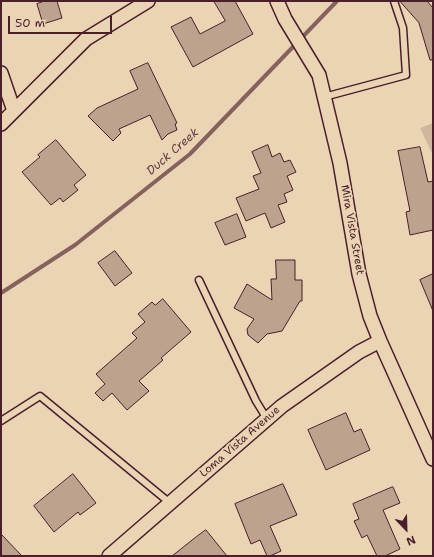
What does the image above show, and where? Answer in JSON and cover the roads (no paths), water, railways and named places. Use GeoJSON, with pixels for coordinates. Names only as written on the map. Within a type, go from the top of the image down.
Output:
{"type":"FeatureCollection","features":[{"type":"Feature","properties":{"kind":"street"},"geometry":{"type":"LineString","coordinates":[[1,124],[86,39],[148,1]]}},
{"type":"Feature","properties":{"kind":"street","name":"Mira Vista Street"},"geometry":{"type":"LineString","coordinates":[[277,1],[285,19],[319,75],[340,163],[359,274],[370,316],[433,459]]}},
{"type":"Feature","properties":{"kind":"street"},"geometry":{"type":"LineString","coordinates":[[1,73],[14,111]]}},
{"type":"Feature","properties":{"kind":"street","name":"Loma Vista Avenue"},"geometry":{"type":"LineString","coordinates":[[112,555],[282,406],[359,352],[380,341]]}},
{"type":"Feature","properties":{"kind":"lane"},"geometry":{"type":"LineString","coordinates":[[324,97],[406,75],[403,28],[394,1]]}},
{"type":"Feature","properties":{"kind":"lane"},"geometry":{"type":"LineString","coordinates":[[199,280],[256,401],[267,419]]}},
{"type":"Feature","properties":{"kind":"lane"},"geometry":{"type":"LineString","coordinates":[[1,421],[40,396],[170,503]]}},
{"type":"Feature","properties":{"kind":"waterway","name":"Duck Creek"},"geometry":{"type":"LineString","coordinates":[[1,293],[75,245],[190,154],[337,1]]}}]}
